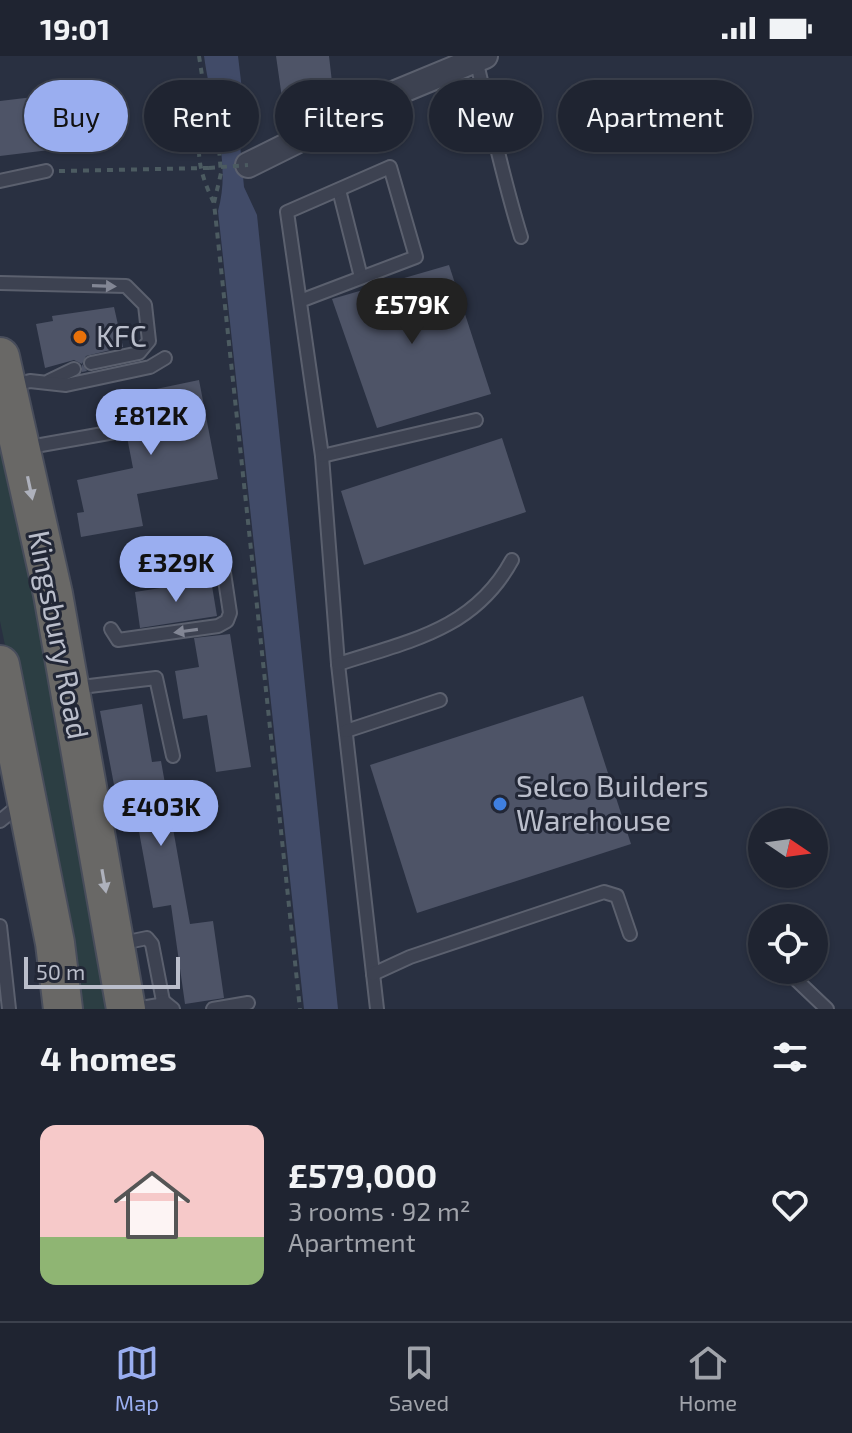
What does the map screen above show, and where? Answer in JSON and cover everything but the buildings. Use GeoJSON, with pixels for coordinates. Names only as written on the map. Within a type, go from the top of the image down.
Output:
{"type":"FeatureCollection","features":[{"type":"Feature","properties":{"kind":"highway","name":"Kingsbury Road"},"geometry":{"type":"LineString","coordinates":[[4,372],[69,688],[126,1009]]}},
{"type":"Feature","properties":{"kind":"highway","name":"Kingsbury Road"},"geometry":{"type":"LineString","coordinates":[[0,665],[14,810],[63,1009]]}},
{"type":"Feature","properties":{"kind":"street"},"geometry":{"type":"LineString","coordinates":[[248,165],[468,60]]}},
{"type":"Feature","properties":{"kind":"lane"},"geometry":{"type":"LineString","coordinates":[[468,60],[498,142],[503,178],[521,237]]}},
{"type":"Feature","properties":{"kind":"lane"},"geometry":{"type":"LineString","coordinates":[[300,301],[416,257],[390,167],[287,212],[322,456],[338,664],[377,1009]]}},
{"type":"Feature","properties":{"kind":"lane"},"geometry":{"type":"LineString","coordinates":[[0,181],[46,171]]}},
{"type":"Feature","properties":{"kind":"lane"},"geometry":{"type":"LineString","coordinates":[[339,190],[361,277]]}},
{"type":"Feature","properties":{"kind":"lane"},"geometry":{"type":"LineString","coordinates":[[0,283],[126,286],[145,305],[149,341],[139,353],[91,363]]}},
{"type":"Feature","properties":{"kind":"lane"},"geometry":{"type":"LineString","coordinates":[[4,372],[66,385],[150,367],[165,358]]}},
{"type":"Feature","properties":{"kind":"lane"},"geometry":{"type":"LineString","coordinates":[[49,381],[74,369]]}},
{"type":"Feature","properties":{"kind":"lane"},"geometry":{"type":"LineString","coordinates":[[322,456],[476,420]]}},
{"type":"Feature","properties":{"kind":"lane"},"geometry":{"type":"LineString","coordinates":[[21,448],[120,431]]}},
{"type":"Feature","properties":{"kind":"lane"},"geometry":{"type":"LineString","coordinates":[[111,629],[118,640],[218,626],[227,621],[230,613],[221,553],[214,546],[202,546]]}},
{"type":"Feature","properties":{"kind":"lane"},"geometry":{"type":"LineString","coordinates":[[338,664],[457,621],[498,585],[512,560]]}},
{"type":"Feature","properties":{"kind":"lane"},"geometry":{"type":"LineString","coordinates":[[69,688],[156,678],[173,756]]}},
{"type":"Feature","properties":{"kind":"lane"},"geometry":{"type":"LineString","coordinates":[[346,731],[440,700]]}},
{"type":"Feature","properties":{"kind":"lane"},"geometry":{"type":"LineString","coordinates":[[373,974],[410,957],[604,892],[617,896],[630,934]]}},
{"type":"Feature","properties":{"kind":"lane"},"geometry":{"type":"LineString","coordinates":[[0,926],[9,1009]]}},
{"type":"Feature","properties":{"kind":"lane"},"geometry":{"type":"LineString","coordinates":[[115,944],[147,938],[152,944],[168,1005],[135,1009]]}},
{"type":"Feature","properties":{"kind":"lane"},"geometry":{"type":"LineString","coordinates":[[801,984],[827,1009]]}},
{"type":"Feature","properties":{"kind":"lane"},"geometry":{"type":"LineString","coordinates":[[213,1009],[248,1003]]}},
{"type":"Feature","properties":{"kind":"path"},"geometry":{"type":"LineString","coordinates":[[199,56],[203,80]]}},
{"type":"Feature","properties":{"kind":"path"},"geometry":{"type":"LineString","coordinates":[[200,152],[200,166],[214,203],[300,1009]]}},
{"type":"Feature","properties":{"kind":"path"},"geometry":{"type":"LineString","coordinates":[[214,203],[221,173],[219,152]]}},
{"type":"Feature","properties":{"kind":"path"},"geometry":{"type":"LineString","coordinates":[[46,171],[248,165]]}},
{"type":"Feature","properties":{"kind":"shaded area"},"geometry":{"type":"Polygon","coordinates":[[[0,416],[9,450],[111,1009],[74,1009],[39,808],[0,621],[0,416]]]}},
{"type":"Feature","properties":{"kind":"water"},"geometry":{"type":"Polygon","coordinates":[[[204,56],[238,56],[241,80],[209,80],[204,56]]]}},
{"type":"Feature","properties":{"kind":"water"},"geometry":{"type":"Polygon","coordinates":[[[241,152],[244,187],[257,215],[338,1009],[304,1009],[218,211],[222,192],[222,154],[241,152]]]}},
{"type":"Feature","properties":{"kind":"place","name":"KFC"},"geometry":{"type":"Point","coordinates":[80,337]}},
{"type":"Feature","properties":{"kind":"place","name":"Selco Builders Warehouse"},"geometry":{"type":"Point","coordinates":[500,804]}}]}
